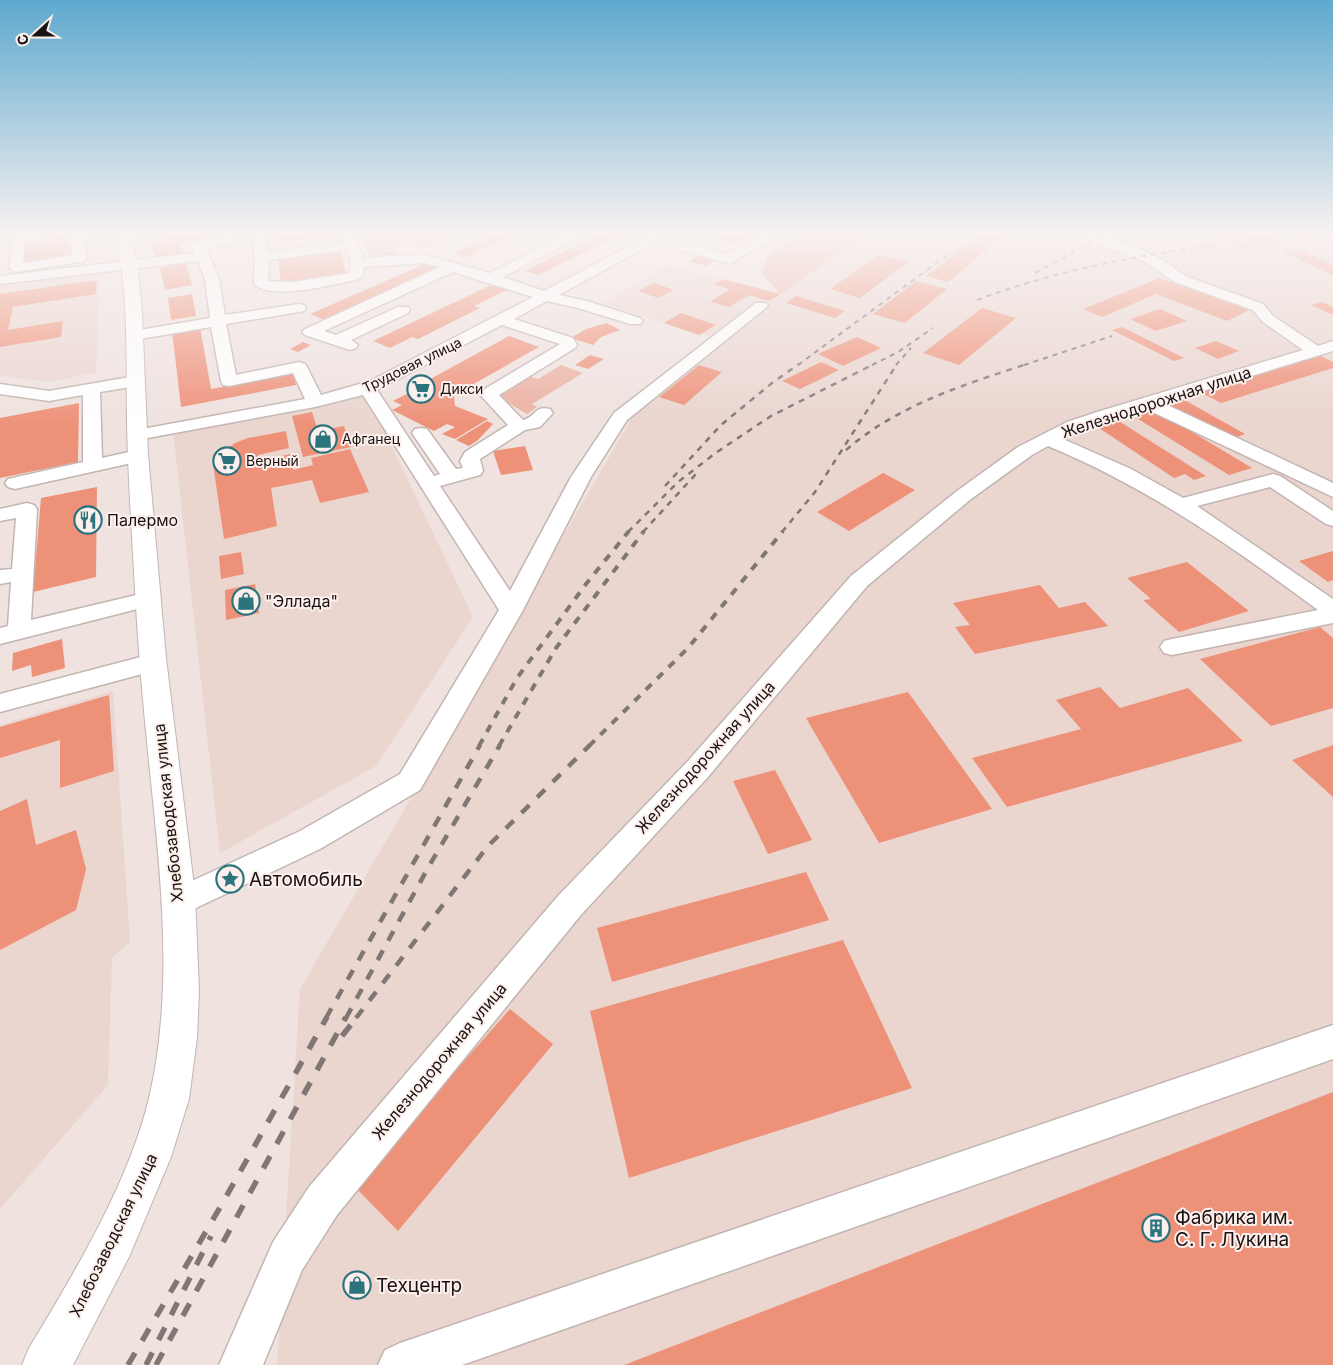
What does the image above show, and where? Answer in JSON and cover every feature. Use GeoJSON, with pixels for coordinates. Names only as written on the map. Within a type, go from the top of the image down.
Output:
{"type":"FeatureCollection","features":[{"type":"Feature","properties":{"kind":"main road","name":"Хлебозаводская улица"},"geometry":{"type":"LineString","coordinates":[[46,1365],[91,1286],[127,1212],[156,1143],[166,1114],[173,1076],[180,1004],[173,843],[152,663],[131,297]]}},
{"type":"Feature","properties":{"kind":"street"},"geometry":{"type":"LineString","coordinates":[[215,297],[229,380],[299,367],[316,402]]}},
{"type":"Feature","properties":{"kind":"street"},"geometry":{"type":"LineString","coordinates":[[387,297],[310,332],[344,343],[403,310]]}},
{"type":"Feature","properties":{"kind":"street","name":"Трудовая улица"},"geometry":{"type":"LineString","coordinates":[[15,482],[93,465],[138,445],[367,388],[393,377],[544,297]]}},
{"type":"Feature","properties":{"kind":"street"},"geometry":{"type":"LineString","coordinates":[[548,297],[582,304],[635,321]]}},
{"type":"Feature","properties":{"kind":"street"},"geometry":{"type":"LineString","coordinates":[[1232,297],[1258,306],[1268,319],[1324,348]]}},
{"type":"Feature","properties":{"kind":"street"},"geometry":{"type":"LineString","coordinates":[[177,903],[310,840],[410,782],[511,610],[581,477],[620,417],[761,306]]}},
{"type":"Feature","properties":{"kind":"street"},"geometry":{"type":"LineString","coordinates":[[134,335],[299,308]]}},
{"type":"Feature","properties":{"kind":"street"},"geometry":{"type":"LineString","coordinates":[[503,320],[566,341],[569,345],[489,394],[519,426]]}},
{"type":"Feature","properties":{"kind":"street","name":"Железнодорожная улица"},"geometry":{"type":"LineString","coordinates":[[241,1365],[287,1256],[310,1220],[436,1064],[569,906],[698,769],[859,581],[964,495],[1025,451],[1047,439],[1073,426],[1146,402],[1324,348]]}},
{"type":"Feature","properties":{"kind":"street"},"geometry":{"type":"LineString","coordinates":[[0,389],[49,396],[136,381]]}},
{"type":"Feature","properties":{"kind":"street"},"geometry":{"type":"LineString","coordinates":[[367,388],[511,610]]}},
{"type":"Feature","properties":{"kind":"street"},"geometry":{"type":"LineString","coordinates":[[91,389],[93,465]]}},
{"type":"Feature","properties":{"kind":"street"},"geometry":{"type":"LineString","coordinates":[[1146,402],[1333,491]]}},
{"type":"Feature","properties":{"kind":"street"},"geometry":{"type":"LineString","coordinates":[[428,483],[473,471],[474,467],[470,461],[472,456],[519,426],[534,423],[544,413]]}},
{"type":"Feature","properties":{"kind":"street"},"geometry":{"type":"LineString","coordinates":[[421,433],[452,477]]}},
{"type":"Feature","properties":{"kind":"street"},"geometry":{"type":"LineString","coordinates":[[1047,439],[1128,474],[1182,504],[1254,552],[1333,610]]}},
{"type":"Feature","properties":{"kind":"street"},"geometry":{"type":"LineString","coordinates":[[1182,504],[1273,480],[1333,520]]}},
{"type":"Feature","properties":{"kind":"street"},"geometry":{"type":"LineString","coordinates":[[0,515],[27,509],[9,634],[149,599]]}},
{"type":"Feature","properties":{"kind":"street"},"geometry":{"type":"LineString","coordinates":[[1172,647],[1333,615]]}},
{"type":"Feature","properties":{"kind":"street"},"geometry":{"type":"LineString","coordinates":[[0,703],[152,663]]}},
{"type":"Feature","properties":{"kind":"street"},"geometry":{"type":"LineString","coordinates":[[400,1365],[1333,1042]]}},
{"type":"Feature","properties":{"kind":"shaded area"},"geometry":{"type":"Polygon","coordinates":[[[0,297],[99,297],[96,372],[50,382],[0,376],[0,297]]]}},
{"type":"Feature","properties":{"kind":"shaded area"},"geometry":{"type":"Polygon","coordinates":[[[613,297],[1333,297],[1333,1365],[277,1365],[300,989],[633,416],[723,341],[602,303],[613,297]]]}},
{"type":"Feature","properties":{"kind":"shaded area"},"geometry":{"type":"Polygon","coordinates":[[[561,365],[583,373],[532,404],[537,407],[527,414],[495,395],[528,376],[538,379],[561,365]]]}},
{"type":"Feature","properties":{"kind":"shaded area"},"geometry":{"type":"Polygon","coordinates":[[[366,392],[473,617],[376,766],[220,853],[173,430],[366,392]]]}},
{"type":"Feature","properties":{"kind":"shaded area"},"geometry":{"type":"Polygon","coordinates":[[[113,691],[130,942],[112,958],[108,1085],[0,1209],[0,725],[113,691]]]}},
{"type":"Feature","properties":{"kind":"building"},"geometry":{"type":"Polygon","coordinates":[[[0,297],[79,297],[13,307],[8,330],[63,321],[61,337],[0,347],[0,297]]]}},
{"type":"Feature","properties":{"kind":"building"},"geometry":{"type":"Polygon","coordinates":[[[192,297],[196,316],[171,320],[168,298],[192,297]]]}},
{"type":"Feature","properties":{"kind":"building"},"geometry":{"type":"Polygon","coordinates":[[[350,297],[379,297],[324,320],[310,314],[350,297]]]}},
{"type":"Feature","properties":{"kind":"building"},"geometry":{"type":"Polygon","coordinates":[[[466,297],[493,297],[474,306],[480,308],[418,339],[412,337],[390,348],[373,341],[466,297]]]}},
{"type":"Feature","properties":{"kind":"building"},"geometry":{"type":"Polygon","coordinates":[[[718,297],[746,297],[729,307],[710,302],[718,297]]]}},
{"type":"Feature","properties":{"kind":"building"},"geometry":{"type":"Polygon","coordinates":[[[755,297],[776,297],[769,301],[755,297]]]}},
{"type":"Feature","properties":{"kind":"building"},"geometry":{"type":"Polygon","coordinates":[[[798,297],[845,311],[835,318],[786,303],[798,297]]]}},
{"type":"Feature","properties":{"kind":"building"},"geometry":{"type":"Polygon","coordinates":[[[896,297],[937,297],[905,323],[873,314],[896,297]]]}},
{"type":"Feature","properties":{"kind":"building"},"geometry":{"type":"Polygon","coordinates":[[[1114,297],[1150,297],[1102,317],[1083,309],[1114,297]]]}},
{"type":"Feature","properties":{"kind":"building"},"geometry":{"type":"Polygon","coordinates":[[[1163,297],[1212,297],[1249,310],[1227,321],[1163,297]]]}},
{"type":"Feature","properties":{"kind":"building"},"geometry":{"type":"Polygon","coordinates":[[[1322,302],[1333,307],[1333,315],[1311,305],[1322,302]]]}},
{"type":"Feature","properties":{"kind":"building"},"geometry":{"type":"Polygon","coordinates":[[[982,308],[1016,318],[959,365],[923,353],[982,308]]]}},
{"type":"Feature","properties":{"kind":"building"},"geometry":{"type":"Polygon","coordinates":[[[1160,309],[1187,321],[1156,331],[1130,319],[1160,309]]]}},
{"type":"Feature","properties":{"kind":"building"},"geometry":{"type":"Polygon","coordinates":[[[681,313],[716,325],[699,335],[664,323],[681,313]]]}},
{"type":"Feature","properties":{"kind":"building"},"geometry":{"type":"Polygon","coordinates":[[[607,323],[620,330],[601,337],[593,345],[571,338],[586,329],[607,323]]]}},
{"type":"Feature","properties":{"kind":"building"},"geometry":{"type":"Polygon","coordinates":[[[200,327],[211,389],[293,374],[296,385],[181,407],[172,331],[200,327]]]}},
{"type":"Feature","properties":{"kind":"building"},"geometry":{"type":"Polygon","coordinates":[[[1122,327],[1184,358],[1174,361],[1112,330],[1122,327]]]}},
{"type":"Feature","properties":{"kind":"building"},"geometry":{"type":"Polygon","coordinates":[[[509,336],[539,347],[454,395],[455,406],[488,419],[455,439],[442,434],[455,427],[447,424],[434,431],[392,410],[402,405],[393,401],[509,336]]]}},
{"type":"Feature","properties":{"kind":"building"},"geometry":{"type":"Polygon","coordinates":[[[857,337],[881,348],[843,366],[818,354],[857,337]]]}},
{"type":"Feature","properties":{"kind":"building"},"geometry":{"type":"Polygon","coordinates":[[[1216,341],[1239,351],[1218,359],[1195,348],[1216,341]]]}},
{"type":"Feature","properties":{"kind":"building"},"geometry":{"type":"Polygon","coordinates":[[[303,342],[311,345],[298,352],[290,349],[303,342]]]}},
{"type":"Feature","properties":{"kind":"building"},"geometry":{"type":"Polygon","coordinates":[[[590,355],[604,359],[588,369],[575,365],[590,355]]]}},
{"type":"Feature","properties":{"kind":"building"},"geometry":{"type":"Polygon","coordinates":[[[1319,355],[1333,362],[1333,368],[1221,403],[1200,392],[1319,355]]]}},
{"type":"Feature","properties":{"kind":"building"},"geometry":{"type":"Polygon","coordinates":[[[821,362],[839,370],[800,389],[782,381],[821,362]]]}},
{"type":"Feature","properties":{"kind":"building"},"geometry":{"type":"Polygon","coordinates":[[[699,365],[722,372],[684,405],[659,397],[699,365]]]}},
{"type":"Feature","properties":{"kind":"building"},"geometry":{"type":"Polygon","coordinates":[[[1181,398],[1245,434],[1237,437],[1256,448],[1161,404],[1181,398]]]}},
{"type":"Feature","properties":{"kind":"building"},"geometry":{"type":"Polygon","coordinates":[[[79,403],[78,462],[0,478],[0,418],[79,403]]]}},
{"type":"Feature","properties":{"kind":"building"},"geometry":{"type":"Polygon","coordinates":[[[1152,408],[1252,468],[1229,475],[1130,414],[1152,408]]]}},
{"type":"Feature","properties":{"kind":"building","name":"Афганец"},"geometry":{"type":"Polygon","coordinates":[[[312,412],[318,431],[344,426],[351,447],[303,457],[292,416],[312,412]]]}},
{"type":"Feature","properties":{"kind":"building"},"geometry":{"type":"Polygon","coordinates":[[[1117,420],[1206,476],[1194,480],[1185,474],[1174,478],[1096,426],[1117,420]]]}},
{"type":"Feature","properties":{"kind":"building"},"geometry":{"type":"Polygon","coordinates":[[[487,421],[493,424],[478,440],[469,446],[456,440],[487,421]]]}},
{"type":"Feature","properties":{"kind":"building"},"geometry":{"type":"Polygon","coordinates":[[[286,431],[289,448],[258,455],[260,461],[290,454],[293,470],[313,465],[311,458],[350,449],[369,492],[320,503],[312,480],[271,488],[277,526],[224,539],[213,464],[216,456],[235,443],[248,438],[286,431]]]}},
{"type":"Feature","properties":{"kind":"building"},"geometry":{"type":"Polygon","coordinates":[[[525,446],[533,470],[501,475],[493,451],[525,446]]]}},
{"type":"Feature","properties":{"kind":"building"},"geometry":{"type":"Polygon","coordinates":[[[883,473],[915,490],[849,531],[817,512],[883,473]]]}},
{"type":"Feature","properties":{"kind":"building"},"geometry":{"type":"Polygon","coordinates":[[[97,487],[96,577],[33,592],[41,498],[97,487]]]}},
{"type":"Feature","properties":{"kind":"building"},"geometry":{"type":"Polygon","coordinates":[[[1333,551],[1333,580],[1328,582],[1299,561],[1333,551]]]}},
{"type":"Feature","properties":{"kind":"building"},"geometry":{"type":"Polygon","coordinates":[[[241,552],[244,574],[221,579],[219,556],[241,552]]]}},
{"type":"Feature","properties":{"kind":"building"},"geometry":{"type":"Polygon","coordinates":[[[1187,562],[1249,611],[1179,632],[1143,600],[1151,599],[1127,578],[1187,562]]]}},
{"type":"Feature","properties":{"kind":"building"},"geometry":{"type":"Polygon","coordinates":[[[255,584],[259,613],[226,620],[225,590],[255,584]]]}},
{"type":"Feature","properties":{"kind":"building"},"geometry":{"type":"Polygon","coordinates":[[[1040,585],[1059,608],[1085,602],[1108,626],[975,654],[955,627],[970,625],[953,603],[1040,585]]]}},
{"type":"Feature","properties":{"kind":"building"},"geometry":{"type":"Polygon","coordinates":[[[1320,627],[1333,638],[1333,708],[1271,726],[1200,659],[1320,627]]]}},
{"type":"Feature","properties":{"kind":"building"},"geometry":{"type":"Polygon","coordinates":[[[62,639],[65,668],[32,677],[31,665],[12,671],[13,653],[62,639]]]}},
{"type":"Feature","properties":{"kind":"building"},"geometry":{"type":"Polygon","coordinates":[[[1100,687],[1120,708],[1188,688],[1243,741],[1007,807],[972,758],[1081,729],[1056,700],[1100,687]]]}},
{"type":"Feature","properties":{"kind":"building"},"geometry":{"type":"Polygon","coordinates":[[[908,692],[992,809],[879,843],[806,718],[908,692]]]}},
{"type":"Feature","properties":{"kind":"building"},"geometry":{"type":"Polygon","coordinates":[[[109,695],[114,771],[60,788],[60,740],[0,758],[0,727],[109,695]]]}},
{"type":"Feature","properties":{"kind":"building"},"geometry":{"type":"Polygon","coordinates":[[[1333,745],[1333,797],[1292,760],[1333,745]]]}},
{"type":"Feature","properties":{"kind":"building"},"geometry":{"type":"Polygon","coordinates":[[[775,770],[812,840],[768,854],[733,781],[775,770]]]}},
{"type":"Feature","properties":{"kind":"building"},"geometry":{"type":"Polygon","coordinates":[[[27,799],[36,845],[76,830],[86,869],[76,910],[0,950],[0,811],[27,799]]]}},
{"type":"Feature","properties":{"kind":"building"},"geometry":{"type":"Polygon","coordinates":[[[806,872],[829,920],[612,982],[597,928],[806,872]]]}},
{"type":"Feature","properties":{"kind":"building"},"geometry":{"type":"Polygon","coordinates":[[[843,940],[912,1088],[629,1178],[590,1011],[843,940]]]}},
{"type":"Feature","properties":{"kind":"building"},"geometry":{"type":"Polygon","coordinates":[[[510,1009],[553,1044],[398,1231],[354,1186],[510,1009]]]}},
{"type":"Feature","properties":{"kind":"building","name":"Фабрика им. С. Г. Лукина"},"geometry":{"type":"Polygon","coordinates":[[[1333,1092],[1333,1365],[624,1365],[1333,1092]]]}},
{"type":"Feature","properties":{"kind":"railway"},"geometry":{"type":"LineString","coordinates":[[798,365],[891,297]]}},
{"type":"Feature","properties":{"kind":"railway"},"geometry":{"type":"LineString","coordinates":[[977,300],[986,297]]}},
{"type":"Feature","properties":{"kind":"railway"},"geometry":{"type":"LineString","coordinates":[[874,364],[898,352],[933,328]]}},
{"type":"Feature","properties":{"kind":"railway"},"geometry":{"type":"LineString","coordinates":[[1024,365],[1112,336]]}},
{"type":"Feature","properties":{"kind":"railway"},"geometry":{"type":"LineString","coordinates":[[896,365],[911,348]]}},
{"type":"Feature","properties":{"kind":"railway"},"geometry":{"type":"LineString","coordinates":[[665,486],[721,425],[772,383],[799,364]]}},
{"type":"Feature","properties":{"kind":"railway"},"geometry":{"type":"LineString","coordinates":[[629,531],[678,482],[717,452],[771,416],[874,364]]}},
{"type":"Feature","properties":{"kind":"railway"},"geometry":{"type":"LineString","coordinates":[[782,532],[815,492],[897,364]]}},
{"type":"Feature","properties":{"kind":"railway"},"geometry":{"type":"LineString","coordinates":[[846,450],[866,434],[887,421],[932,398],[1024,365]]}},
{"type":"Feature","properties":{"kind":"railway"},"geometry":{"type":"LineString","coordinates":[[643,532],[696,474]]}},
{"type":"Feature","properties":{"kind":"railway"},"geometry":{"type":"LineString","coordinates":[[479,746],[517,678],[586,584],[629,531]]}},
{"type":"Feature","properties":{"kind":"railway"},"geometry":{"type":"LineString","coordinates":[[499,746],[556,648],[644,531]]}},
{"type":"Feature","properties":{"kind":"railway"},"geometry":{"type":"LineString","coordinates":[[589,746],[688,648],[783,531]]}},
{"type":"Feature","properties":{"kind":"railway"},"geometry":{"type":"LineString","coordinates":[[326,1018],[480,745]]}},
{"type":"Feature","properties":{"kind":"railway"},"geometry":{"type":"LineString","coordinates":[[346,1018],[429,866],[500,745]]}},
{"type":"Feature","properties":{"kind":"railway"},"geometry":{"type":"LineString","coordinates":[[356,1018],[488,846],[590,745]]}},
{"type":"Feature","properties":{"kind":"railway"},"geometry":{"type":"LineString","coordinates":[[128,1365],[222,1204],[327,1017]]}},
{"type":"Feature","properties":{"kind":"railway"},"geometry":{"type":"LineString","coordinates":[[156,1365],[346,1017]]}},
{"type":"Feature","properties":{"kind":"railway"},"geometry":{"type":"LineString","coordinates":[[342,1036],[357,1017]]}},
{"type":"Feature","properties":{"kind":"railway"},"geometry":{"type":"LineString","coordinates":[[146,1365],[211,1236]]}},
{"type":"Feature","properties":{"kind":"place","name":"Дикси"},"geometry":{"type":"Point","coordinates":[421,389]}},
{"type":"Feature","properties":{"kind":"place","name":"Афганец"},"geometry":{"type":"Point","coordinates":[323,439]}},
{"type":"Feature","properties":{"kind":"place","name":"Верный"},"geometry":{"type":"Point","coordinates":[227,461]}},
{"type":"Feature","properties":{"kind":"place","name":"Палермо"},"geometry":{"type":"Point","coordinates":[88,520]}},
{"type":"Feature","properties":{"kind":"place","name":"\"Эллада\""},"geometry":{"type":"Point","coordinates":[246,601]}},
{"type":"Feature","properties":{"kind":"place","name":"Автомобиль"},"geometry":{"type":"Point","coordinates":[230,879]}},
{"type":"Feature","properties":{"kind":"place","name":"Фабрика им. С. Г. Лукина"},"geometry":{"type":"Point","coordinates":[1156,1228]}},
{"type":"Feature","properties":{"kind":"place","name":"Техцентр"},"geometry":{"type":"Point","coordinates":[357,1285]}}]}
